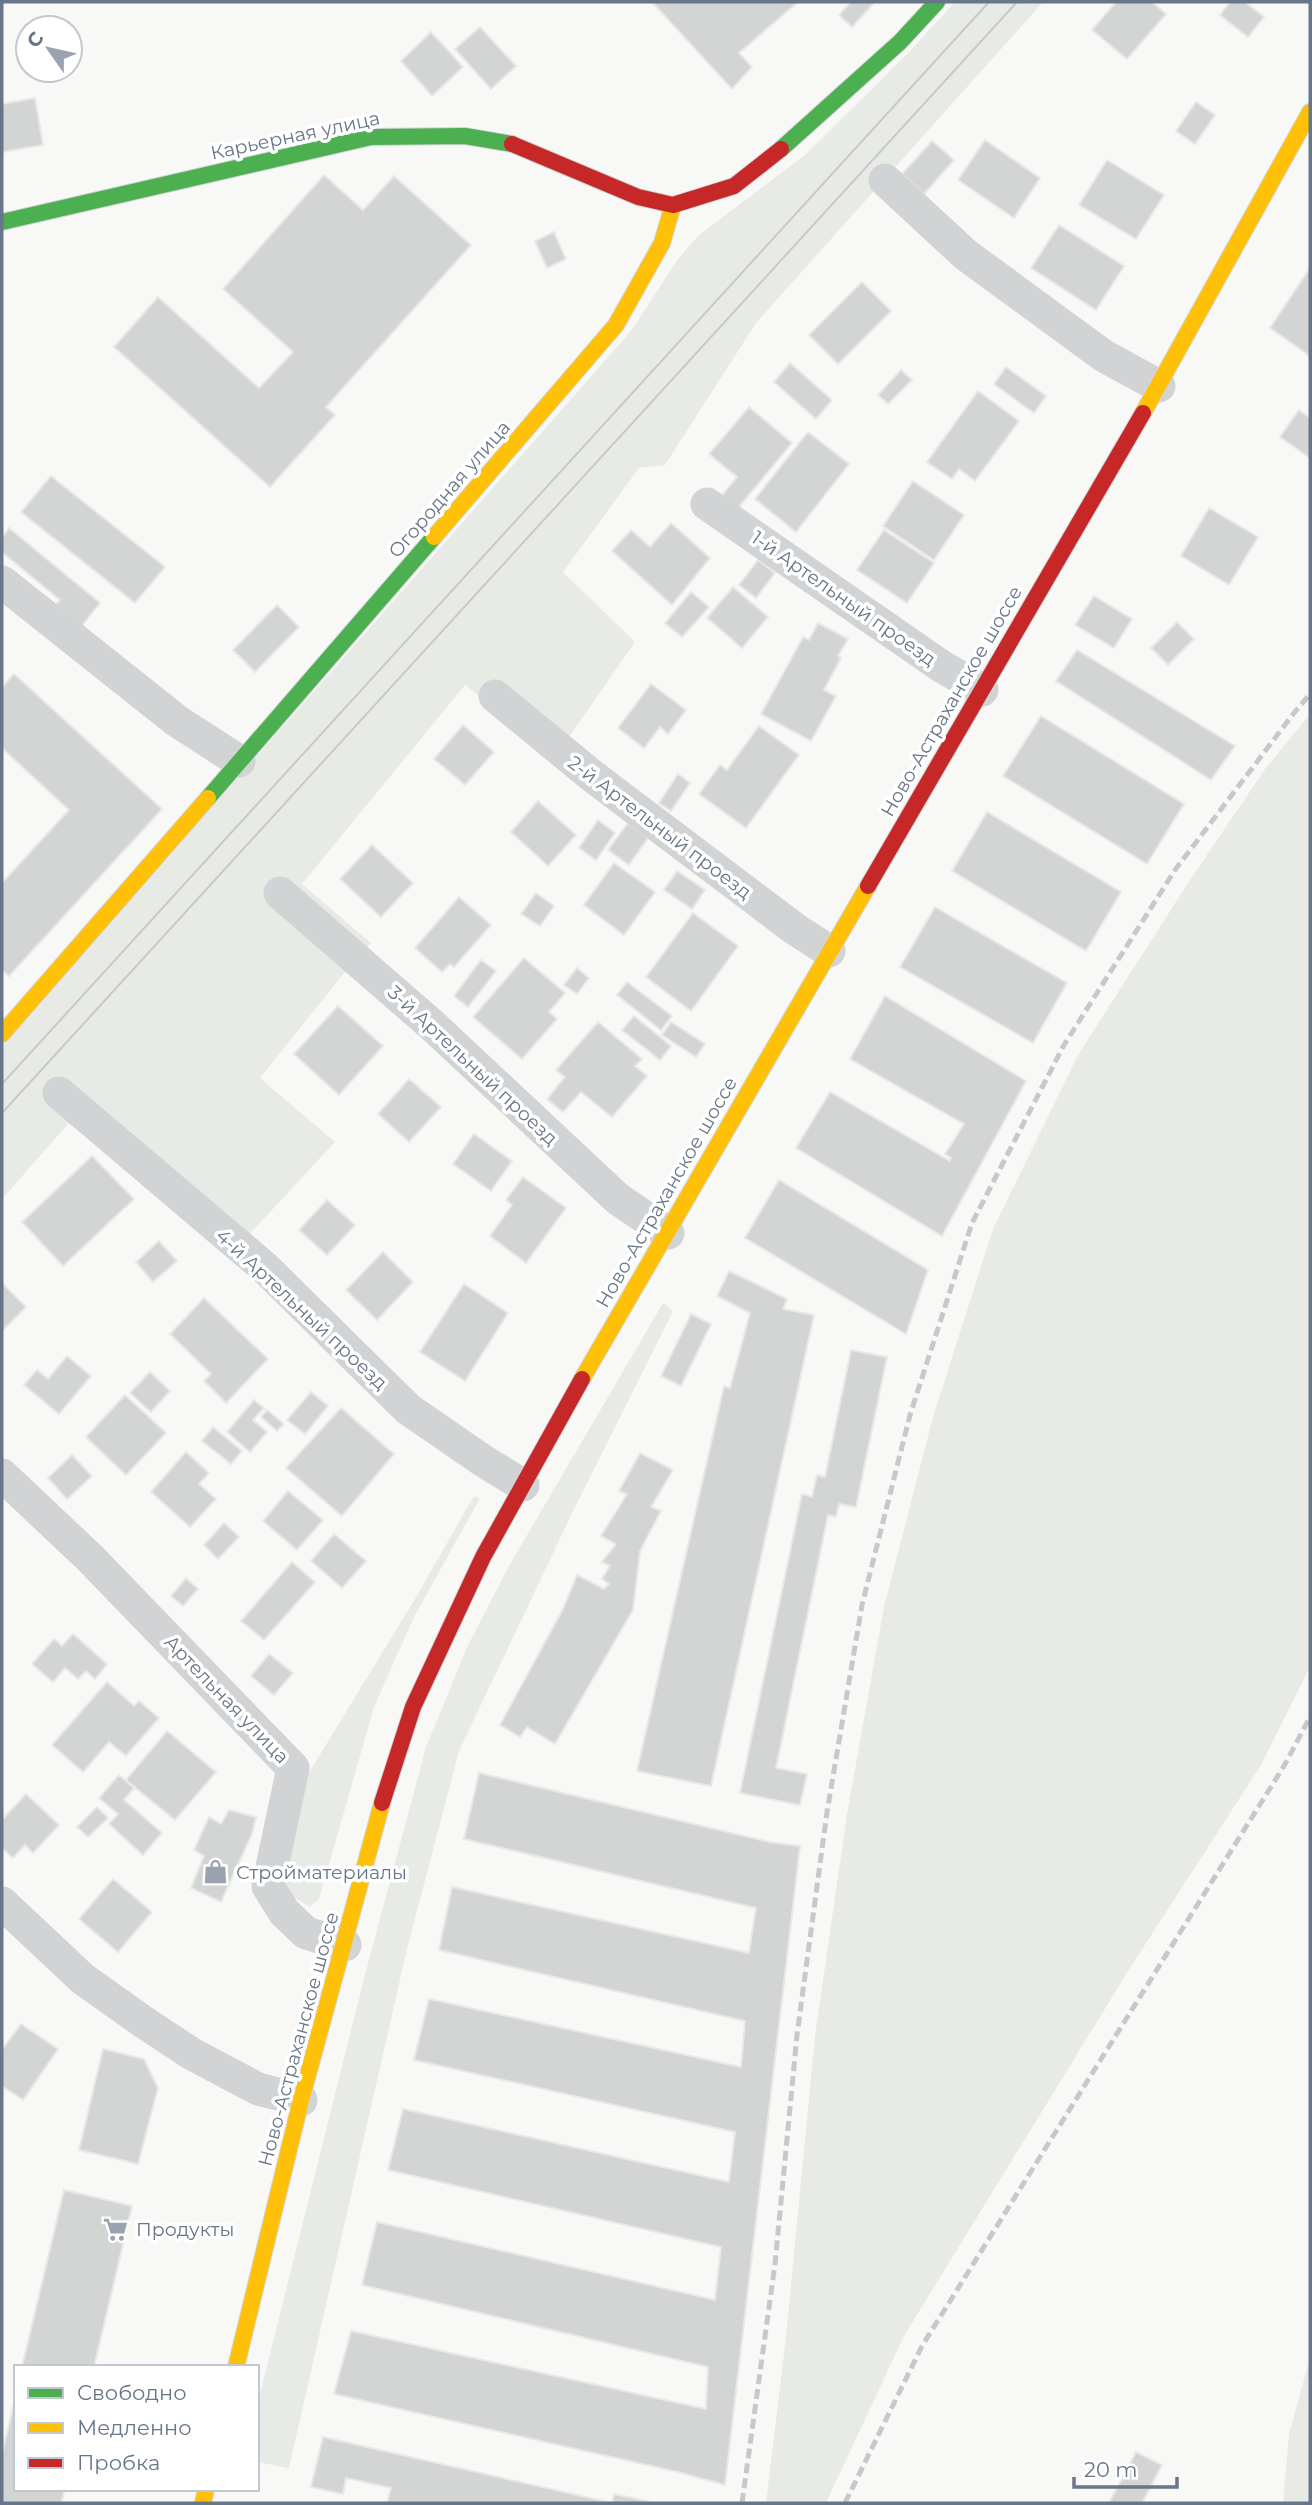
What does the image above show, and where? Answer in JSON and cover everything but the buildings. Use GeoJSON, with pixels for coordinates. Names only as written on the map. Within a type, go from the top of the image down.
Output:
{"type":"FeatureCollection","features":[{"type":"Feature","properties":{"kind":"main road"},"geometry":{"type":"LineString","coordinates":[[673,205],[734,186],[796,138],[900,42],[936,2]]}},
{"type":"Feature","properties":{"kind":"main road","name":"Ново-Астраханское шоссе"},"geometry":{"type":"LineString","coordinates":[[236,2365],[301,2100],[387,1784],[413,1707],[483,1557],[565,1408],[1159,386],[1310,112]]}},
{"type":"Feature","properties":{"kind":"main road","name":"Карьерная улица"},"geometry":{"type":"LineString","coordinates":[[2,222],[370,137],[465,135],[518,145],[638,197],[673,205]]}},
{"type":"Feature","properties":{"kind":"main road","name":"Огородная улица"},"geometry":{"type":"LineString","coordinates":[[2,1034],[310,683],[616,325],[662,243],[673,205]]}},
{"type":"Feature","properties":{"kind":"street"},"geometry":{"type":"LineString","coordinates":[[885,180],[966,255],[1104,356],[1159,386]]}},
{"type":"Feature","properties":{"kind":"street","name":"1-й Артельный проезд"},"geometry":{"type":"LineString","coordinates":[[707,503],[941,666],[982,690]]}},
{"type":"Feature","properties":{"kind":"street"},"geometry":{"type":"LineString","coordinates":[[2,582],[177,721],[239,761]]}},
{"type":"Feature","properties":{"kind":"street","name":"2-й Артельный проезд"},"geometry":{"type":"LineString","coordinates":[[495,696],[591,775],[795,929],[830,951]]}},
{"type":"Feature","properties":{"kind":"street","name":"3-й Артельный проезд"},"geometry":{"type":"LineString","coordinates":[[280,893],[433,1026],[618,1199],[667,1233]]}},
{"type":"Feature","properties":{"kind":"street","name":"4-й Артельный проезд"},"geometry":{"type":"LineString","coordinates":[[59,1093],[264,1267],[408,1409],[523,1485]]}},
{"type":"Feature","properties":{"kind":"street","name":"Артельная улица"},"geometry":{"type":"LineString","coordinates":[[2,1475],[90,1558],[293,1768],[268,1886],[284,1912],[306,1933],[345,1945]]}},
{"type":"Feature","properties":{"kind":"street"},"geometry":{"type":"LineString","coordinates":[[2,1903],[83,1979],[192,2054],[258,2089],[301,2100]]}},
{"type":"Feature","properties":{"kind":"shaded area"},"geometry":{"type":"Polygon","coordinates":[[[955,2],[1043,2],[756,323],[665,465],[639,468],[563,572],[635,642],[557,758],[465,685],[302,884],[371,943],[260,1078],[335,1142],[231,1254],[84,1129],[68,1124],[2,1199],[2,1046],[631,331],[678,259],[699,235],[805,155],[909,52],[955,2]]]}},
{"type":"Feature","properties":{"kind":"shaded area"},"geometry":{"type":"Polygon","coordinates":[[[1310,714],[1310,1667],[1261,1765],[1130,1968],[904,2336],[826,2503],[766,2503],[786,2337],[815,2036],[847,1814],[884,1607],[933,1417],[993,1229],[1078,1055],[1265,769],[1310,714]]]}},
{"type":"Feature","properties":{"kind":"shaded area"},"geometry":{"type":"Polygon","coordinates":[[[663,1303],[673,1311],[575,1507],[459,1751],[407,1949],[289,2468],[259,2462],[259,2398],[366,1971],[426,1747],[468,1645],[509,1566],[663,1303]]]}},
{"type":"Feature","properties":{"kind":"shaded area"},"geometry":{"type":"Polygon","coordinates":[[[474,1496],[480,1498],[413,1619],[374,1707],[319,1899],[310,1907],[287,1893],[278,1871],[296,1794],[415,1599],[474,1496]]]}},
{"type":"Feature","properties":{"kind":"shaded area"},"geometry":{"type":"Polygon","coordinates":[[[1310,2358],[1310,2503],[1283,2503],[1289,2434],[1310,2358]]]}},
{"type":"Feature","properties":{"kind":"tram line"},"geometry":{"type":"LineString","coordinates":[[2,1084],[989,2]]}},
{"type":"Feature","properties":{"kind":"tram line"},"geometry":{"type":"LineString","coordinates":[[2,1113],[1017,2]]}},
{"type":"Feature","properties":{"kind":"railway"},"geometry":{"type":"LineString","coordinates":[[742,2503],[775,2264],[797,2035],[827,1812],[862,1605],[910,1415],[972,1223],[1064,1045],[1175,870],[1310,694]]}},
{"type":"Feature","properties":{"kind":"railway"},"geometry":{"type":"LineString","coordinates":[[845,2503],[922,2346],[1284,1766],[1310,1717]]}},
{"type":"Feature","properties":{"kind":"traffic: fast"},"geometry":{"type":"LineString","coordinates":[[781,149],[900,42],[937,2]]}},
{"type":"Feature","properties":{"kind":"traffic: fast"},"geometry":{"type":"LineString","coordinates":[[2,222],[371,137],[465,136],[512,144]]}},
{"type":"Feature","properties":{"kind":"traffic: fast"},"geometry":{"type":"LineString","coordinates":[[208,798],[434,537]]}},
{"type":"Feature","properties":{"kind":"traffic: slow"},"geometry":{"type":"LineString","coordinates":[[1143,413],[1310,112]]}},
{"type":"Feature","properties":{"kind":"traffic: slow"},"geometry":{"type":"LineString","coordinates":[[434,537],[616,325],[662,243],[673,205]]}},
{"type":"Feature","properties":{"kind":"traffic: slow"},"geometry":{"type":"LineString","coordinates":[[2,1034],[208,798]]}},
{"type":"Feature","properties":{"kind":"traffic: slow"},"geometry":{"type":"LineString","coordinates":[[582,1379],[868,886]]}},
{"type":"Feature","properties":{"kind":"traffic: slow"},"geometry":{"type":"LineString","coordinates":[[236,2365],[301,2100],[382,1803]]}},
{"type":"Feature","properties":{"kind":"traffic: slow"},"geometry":{"type":"LineString","coordinates":[[203,2503],[206,2491]]}},
{"type":"Feature","properties":{"kind":"traffic: jam"},"geometry":{"type":"LineString","coordinates":[[512,144],[638,197],[673,205],[734,186],[781,149]]}},
{"type":"Feature","properties":{"kind":"traffic: jam"},"geometry":{"type":"LineString","coordinates":[[868,886],[1143,413]]}},
{"type":"Feature","properties":{"kind":"traffic: jam"},"geometry":{"type":"LineString","coordinates":[[382,1803],[413,1707],[483,1557],[582,1379]]}},
{"type":"Feature","properties":{"kind":"place","name":"Стройматериалы"},"geometry":{"type":"Point","coordinates":[216,1872]}},
{"type":"Feature","properties":{"kind":"place","name":"Продукты"},"geometry":{"type":"Point","coordinates":[116,2229]}}]}
